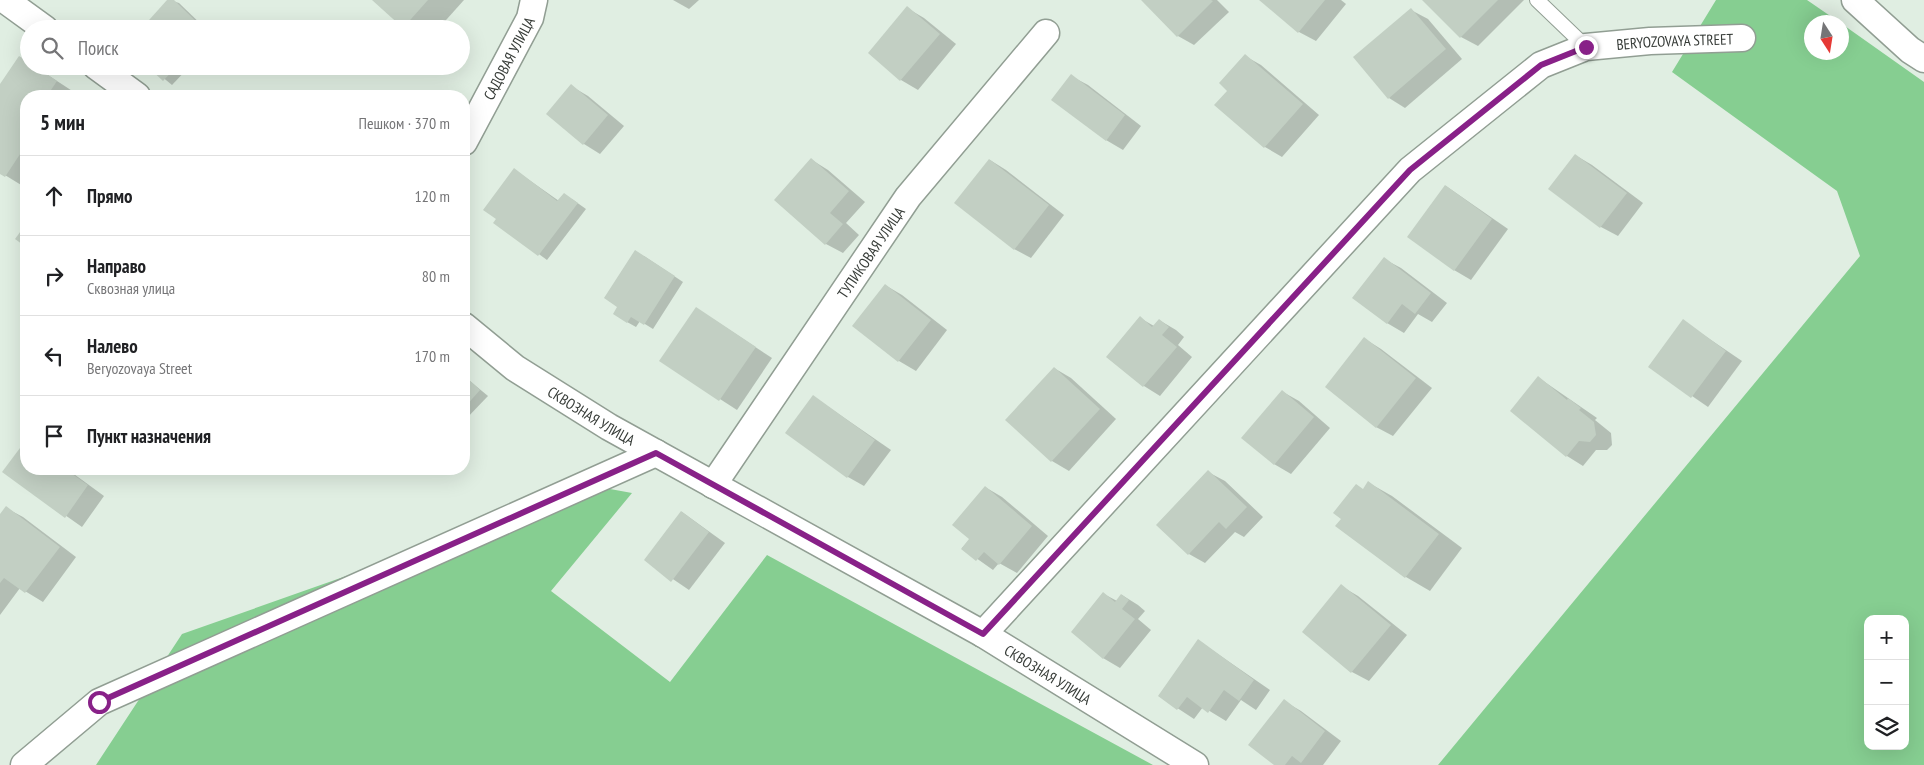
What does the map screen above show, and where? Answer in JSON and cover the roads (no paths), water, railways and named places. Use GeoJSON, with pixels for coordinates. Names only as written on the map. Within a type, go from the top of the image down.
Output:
{"type":"FeatureCollection","features":[{"type":"Feature","properties":{"kind":"street"},"geometry":{"type":"LineString","coordinates":[[5,0],[32,20]]}},
{"type":"Feature","properties":{"kind":"street","name":"САДОВАЯ УЛИЦА"},"geometry":{"type":"LineString","coordinates":[[470,131],[530,18],[534,0]]}},
{"type":"Feature","properties":{"kind":"street"},"geometry":{"type":"LineString","coordinates":[[1855,0],[1910,50],[1924,59]]}},
{"type":"Feature","properties":{"kind":"street","name":"ТУПИКОВАЯ УЛИЦА"},"geometry":{"type":"LineString","coordinates":[[713,485],[908,197],[1046,34]]}},
{"type":"Feature","properties":{"kind":"street","name":"BERYOZOVAYA STREET"},"geometry":{"type":"LineString","coordinates":[[983,634],[1410,170],[1541,65],[1586,47],[1650,41],[1742,38]]}},
{"type":"Feature","properties":{"kind":"street"},"geometry":{"type":"LineString","coordinates":[[108,75],[129,90]]}},
{"type":"Feature","properties":{"kind":"street","name":"СКВОЗНАЯ УЛИЦА"},"geometry":{"type":"LineString","coordinates":[[470,331],[515,368],[609,427],[983,634],[1195,765]]}},
{"type":"Feature","properties":{"kind":"street"},"geometry":{"type":"LineString","coordinates":[[24,765],[99,702],[656,453]]}},
{"type":"Feature","properties":{"kind":"lane"},"geometry":{"type":"LineString","coordinates":[[1537,0],[1586,47]]}}]}
